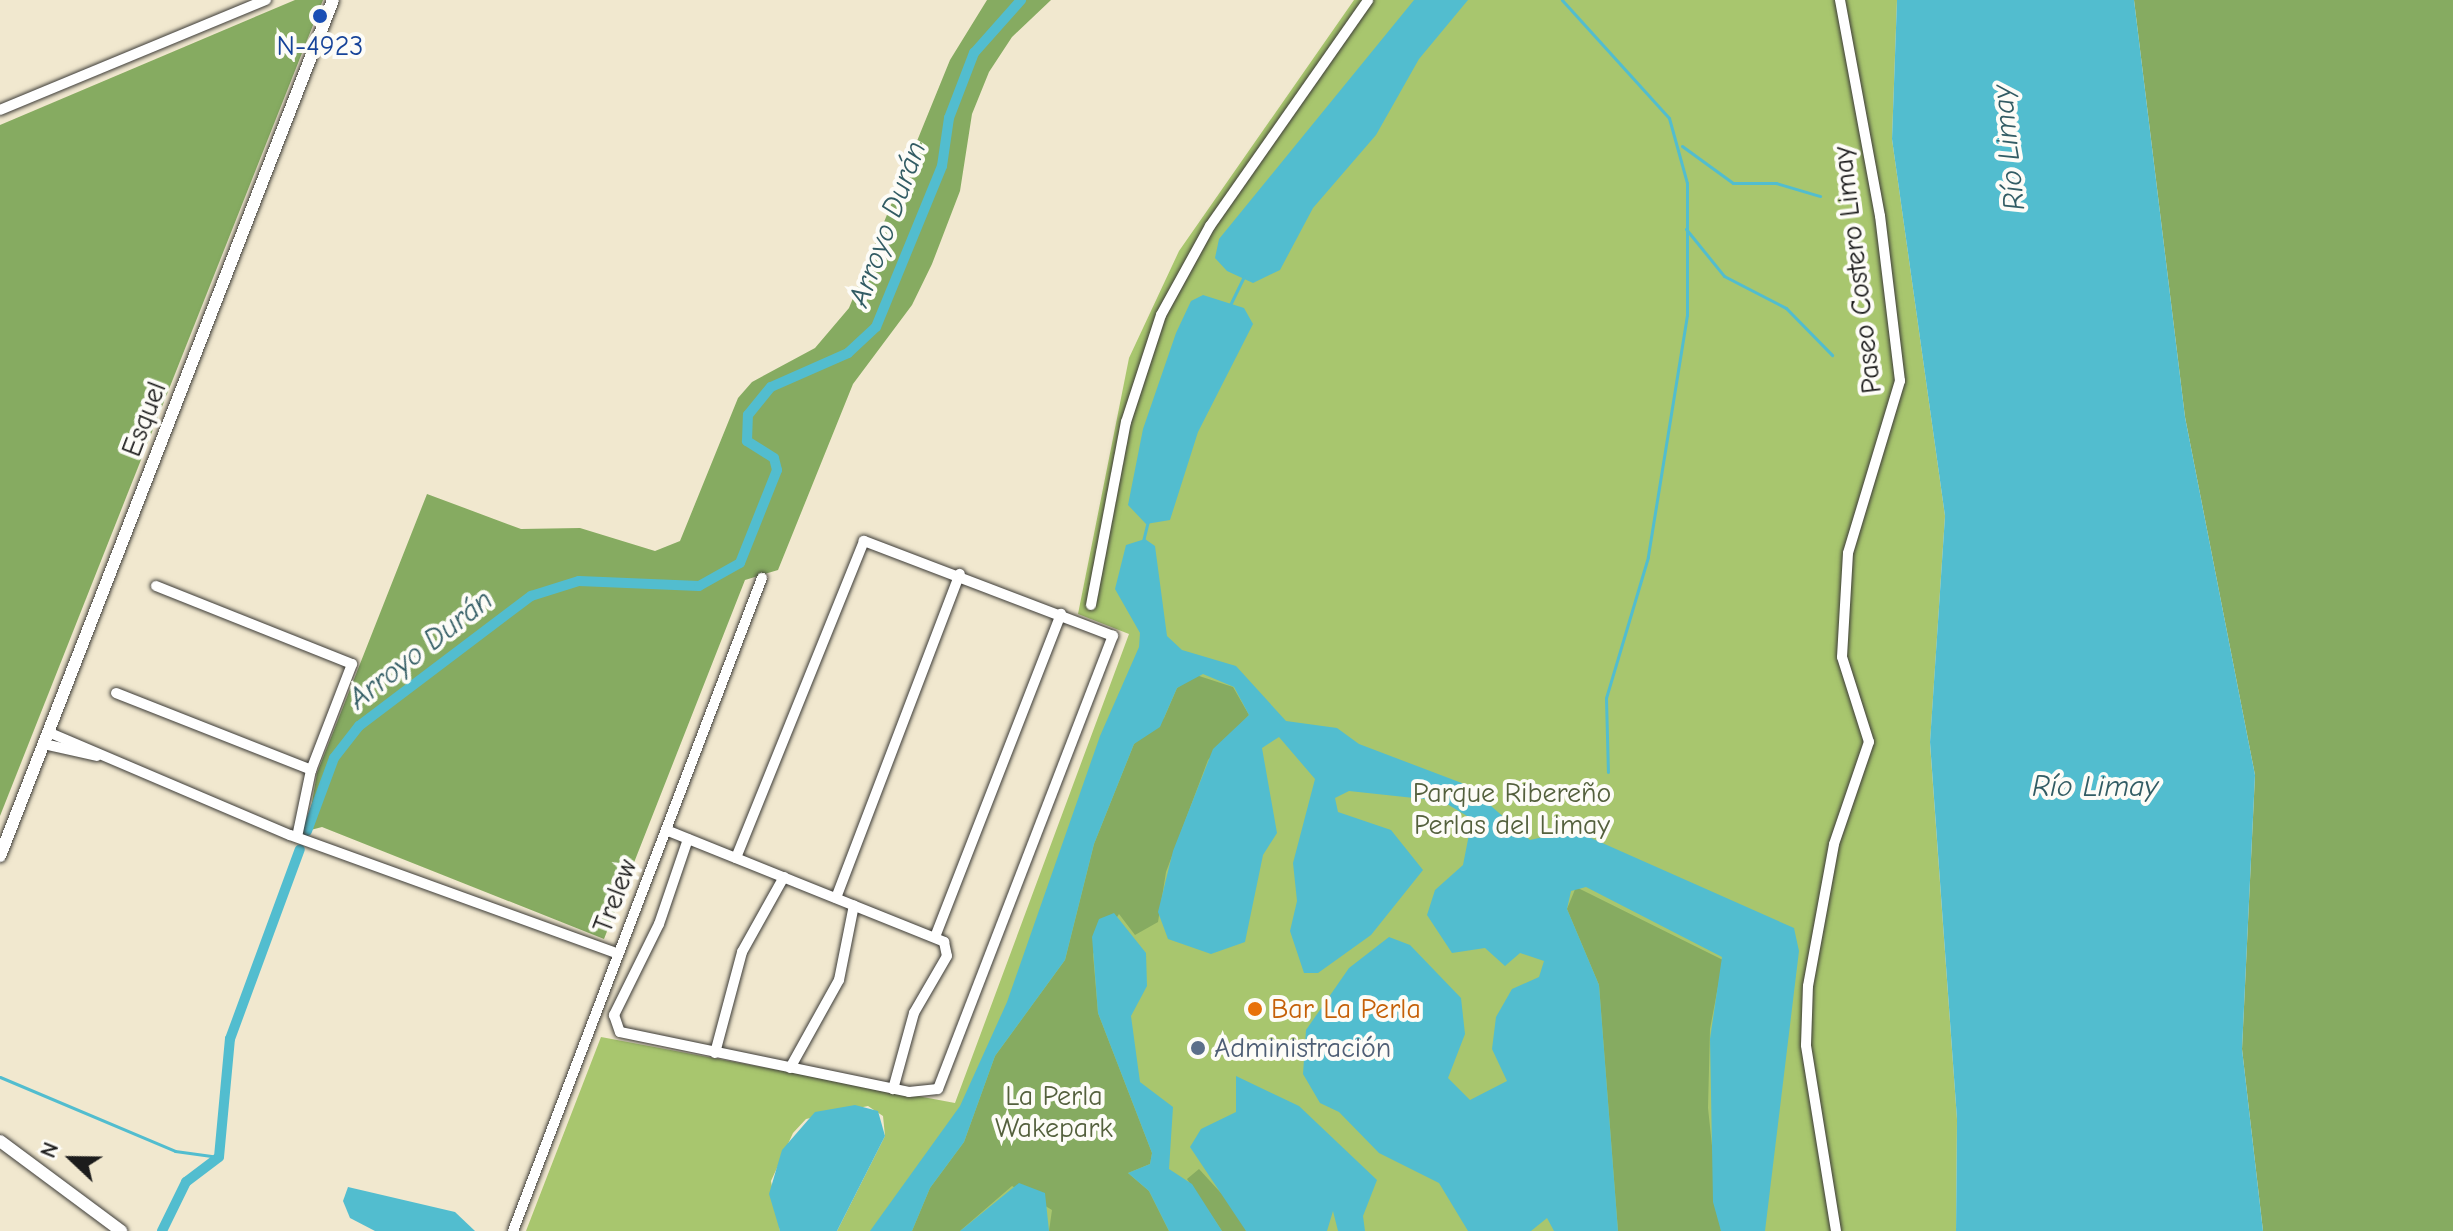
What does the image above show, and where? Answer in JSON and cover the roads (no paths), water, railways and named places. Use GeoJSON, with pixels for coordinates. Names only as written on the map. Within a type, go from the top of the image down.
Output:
{"type":"FeatureCollection","features":[{"type":"Feature","properties":{"kind":"main road","name":"Esquel"},"geometry":{"type":"LineString","coordinates":[[0,856],[333,0]]}},
{"type":"Feature","properties":{"kind":"main road"},"geometry":{"type":"LineString","coordinates":[[0,1141],[121,1231]]}},
{"type":"Feature","properties":{"kind":"street"},"geometry":{"type":"LineString","coordinates":[[0,110],[266,0]]}},
{"type":"Feature","properties":{"kind":"street"},"geometry":{"type":"LineString","coordinates":[[1091,605],[1126,422],[1161,315],[1210,226],[1368,0]]}},
{"type":"Feature","properties":{"kind":"street","name":"Paseo Costero Limay"},"geometry":{"type":"LineString","coordinates":[[1836,1231],[1806,1020],[1834,844],[1869,742],[1842,657],[1848,553],[1900,381],[1880,216],[1840,0]]}},
{"type":"Feature","properties":{"kind":"street"},"geometry":{"type":"LineString","coordinates":[[688,839],[659,924],[613,1019],[629,1036],[893,1089],[931,1092],[946,1079],[1115,642],[1107,632],[960,574],[872,540],[860,543],[736,858]]}},
{"type":"Feature","properties":{"kind":"street"},"geometry":{"type":"LineString","coordinates":[[836,898],[960,574]]}},
{"type":"Feature","properties":{"kind":"street","name":"Trelew"},"geometry":{"type":"LineString","coordinates":[[513,1231],[762,578]]}},
{"type":"Feature","properties":{"kind":"street"},"geometry":{"type":"LineString","coordinates":[[156,586],[350,661],[311,770],[297,837]]}},
{"type":"Feature","properties":{"kind":"street"},"geometry":{"type":"LineString","coordinates":[[935,937],[1061,614]]}},
{"type":"Feature","properties":{"kind":"street"},"geometry":{"type":"LineString","coordinates":[[116,693],[311,770]]}},
{"type":"Feature","properties":{"kind":"street"},"geometry":{"type":"LineString","coordinates":[[46,738],[297,837],[618,954]]}},
{"type":"Feature","properties":{"kind":"street"},"geometry":{"type":"LineString","coordinates":[[666,830],[935,937],[947,956],[914,1013],[893,1089]]}},
{"type":"Feature","properties":{"kind":"street"},"geometry":{"type":"LineString","coordinates":[[715,1053],[739,960],[784,877]]}},
{"type":"Feature","properties":{"kind":"street"},"geometry":{"type":"LineString","coordinates":[[790,1068],[839,980],[854,905]]}},
{"type":"Feature","properties":{"kind":"water"},"geometry":{"type":"Polygon","coordinates":[[[1414,0],[1468,0],[1419,59],[1376,135],[1313,208],[1280,270],[1253,283],[1227,271],[1215,258],[1219,239],[1414,0]]]}},
{"type":"Feature","properties":{"kind":"water","name":"Río Limay"},"geometry":{"type":"Polygon","coordinates":[[[1897,0],[2134,0],[2185,417],[2255,775],[2242,1049],[2263,1231],[1956,1231],[1957,1119],[1930,742],[1945,516],[1892,139],[1897,0]]]}},
{"type":"Feature","properties":{"kind":"water"},"geometry":{"type":"Polygon","coordinates":[[[1203,295],[1244,308],[1253,324],[1198,432],[1170,520],[1146,524],[1128,505],[1143,429],[1176,333],[1191,301],[1203,295]]]}},
{"type":"Feature","properties":{"kind":"water"},"geometry":{"type":"Polygon","coordinates":[[[1145,539],[1155,546],[1167,636],[1182,650],[1236,666],[1286,721],[1337,728],[1359,744],[1467,785],[1530,840],[1573,830],[1794,928],[1799,951],[1765,1231],[1721,1231],[1713,1202],[1710,1039],[1722,957],[1586,887],[1571,891],[1567,909],[1599,985],[1618,1231],[1554,1231],[1547,1218],[1531,1231],[1468,1231],[1439,1183],[1379,1153],[1339,1112],[1320,1103],[1303,1074],[1306,1030],[1349,968],[1389,937],[1410,945],[1461,998],[1465,1034],[1448,1078],[1470,1100],[1507,1081],[1492,1049],[1496,1017],[1512,989],[1539,977],[1544,961],[1520,953],[1505,966],[1485,948],[1452,953],[1427,915],[1435,890],[1463,865],[1472,819],[1442,801],[1349,791],[1335,798],[1338,812],[1391,830],[1423,870],[1371,935],[1318,973],[1304,973],[1290,931],[1297,901],[1293,863],[1315,779],[1279,737],[1262,748],[1277,833],[1263,855],[1245,942],[1211,954],[1168,939],[1158,912],[1173,851],[1213,749],[1249,715],[1234,687],[1203,674],[1177,688],[1160,727],[1134,744],[1094,844],[1065,960],[995,1056],[964,1142],[930,1188],[912,1231],[870,1231],[960,1106],[1007,1002],[1100,736],[1139,647],[1140,633],[1115,589],[1126,545],[1145,539]]]}},
{"type":"Feature","properties":{"kind":"water"},"geometry":{"type":"Polygon","coordinates":[[[1114,913],[1146,953],[1147,986],[1131,1016],[1140,1082],[1173,1107],[1169,1169],[1192,1184],[1222,1231],[1169,1231],[1149,1191],[1128,1173],[1150,1164],[1152,1153],[1098,1013],[1092,937],[1099,919],[1114,913]]]}},
{"type":"Feature","properties":{"kind":"water"},"geometry":{"type":"Polygon","coordinates":[[[1236,1076],[1299,1106],[1377,1180],[1363,1216],[1365,1231],[1338,1231],[1333,1211],[1327,1231],[1246,1231],[1190,1147],[1201,1129],[1236,1112],[1236,1076]]]}},
{"type":"Feature","properties":{"kind":"water"},"geometry":{"type":"Polygon","coordinates":[[[855,1105],[878,1111],[885,1136],[837,1231],[780,1231],[769,1194],[782,1150],[815,1112],[855,1105]]]}},
{"type":"Feature","properties":{"kind":"water"},"geometry":{"type":"Polygon","coordinates":[[[1019,1183],[1045,1193],[1049,1231],[960,1231],[1019,1183]]]}},
{"type":"Feature","properties":{"kind":"water"},"geometry":{"type":"Polygon","coordinates":[[[348,1187],[455,1212],[475,1231],[375,1231],[350,1218],[343,1201],[348,1187]]]}},
{"type":"Feature","properties":{"kind":"waterway","name":"Arroyo Durán"},"geometry":{"type":"LineString","coordinates":[[307,831],[334,758],[359,726],[531,596],[579,581],[699,586],[740,563],[777,470],[774,458],[747,441],[748,415],[771,387],[848,353],[876,327],[942,166],[949,118],[974,53],[1021,0]]}},
{"type":"Feature","properties":{"kind":"waterway"},"geometry":{"type":"LineString","coordinates":[[1562,0],[1669,118],[1687,183],[1687,315],[1648,557],[1606,698],[1608,772]]}},
{"type":"Feature","properties":{"kind":"waterway"},"geometry":{"type":"LineString","coordinates":[[1682,146],[1733,183],[1776,183],[1820,196]]}},
{"type":"Feature","properties":{"kind":"waterway"},"geometry":{"type":"LineString","coordinates":[[1686,229],[1724,276],[1786,308],[1832,355]]}},
{"type":"Feature","properties":{"kind":"waterway"},"geometry":{"type":"LineString","coordinates":[[1230,305],[1244,276]]}},
{"type":"Feature","properties":{"kind":"waterway"},"geometry":{"type":"LineString","coordinates":[[1143,541],[1148,521]]}},
{"type":"Feature","properties":{"kind":"waterway","name":"Arroyo Durán"},"geometry":{"type":"LineString","coordinates":[[162,1231],[186,1182],[219,1157],[230,1039],[300,849]]}},
{"type":"Feature","properties":{"kind":"waterway"},"geometry":{"type":"LineString","coordinates":[[0,1077],[175,1151],[219,1157]]}},
{"type":"Feature","properties":{"kind":"place","name":"N-4923"},"geometry":{"type":"Point","coordinates":[320,16]}},
{"type":"Feature","properties":{"kind":"place","name":"Bar La Perla"},"geometry":{"type":"Point","coordinates":[1255,1009]}},
{"type":"Feature","properties":{"kind":"place","name":"Administración"},"geometry":{"type":"Point","coordinates":[1198,1048]}},
{"type":"Feature","properties":{"kind":"park label","name":"Parque Ribereño Perlas del Limay"},"geometry":{"type":"Point","coordinates":[1512,809]}},
{"type":"Feature","properties":{"kind":"park label","name":"La Perla Wakepark"},"geometry":{"type":"Point","coordinates":[1054,1112]}}]}
